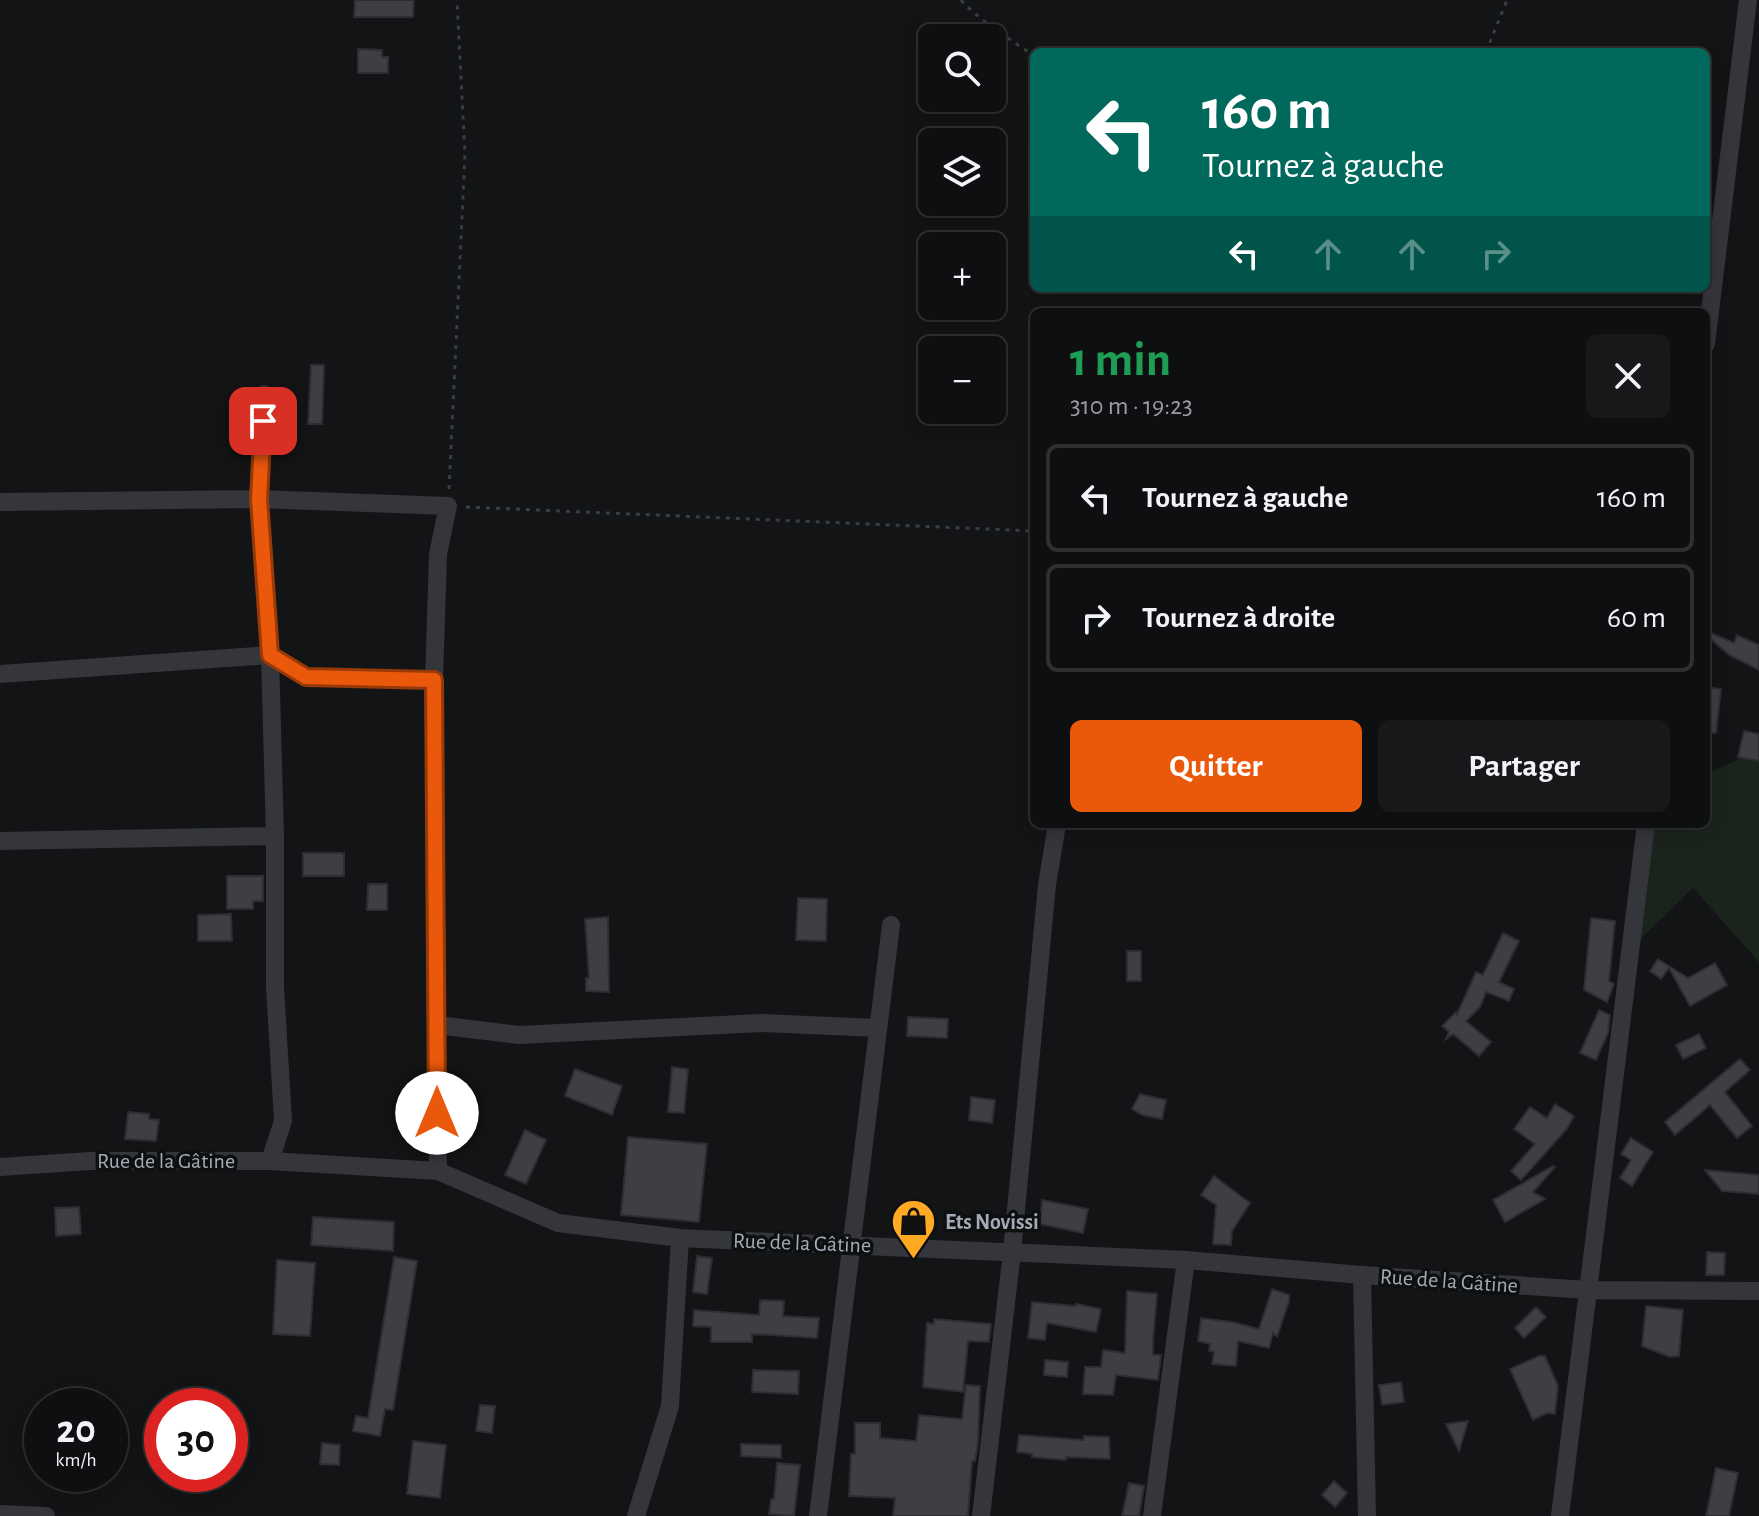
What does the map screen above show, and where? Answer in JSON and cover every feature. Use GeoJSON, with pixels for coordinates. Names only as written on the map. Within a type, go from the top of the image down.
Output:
{"type":"FeatureCollection","features":[{"type":"Feature","properties":{"kind":"street"},"geometry":{"type":"LineString","coordinates":[[1710,311],[1748,0]]}},
{"type":"Feature","properties":{"kind":"street"},"geometry":{"type":"LineString","coordinates":[[264,394],[259,499],[270,655],[275,987],[283,1121],[270,1161]]}},
{"type":"Feature","properties":{"kind":"street"},"geometry":{"type":"LineString","coordinates":[[0,502],[259,499],[448,506],[438,554],[434,680],[438,1171]]}},
{"type":"Feature","properties":{"kind":"street"},"geometry":{"type":"LineString","coordinates":[[0,674],[270,655],[306,677],[434,680]]}},
{"type":"Feature","properties":{"kind":"street"},"geometry":{"type":"LineString","coordinates":[[981,1516],[1012,1252],[1047,885],[1056,828]]}},
{"type":"Feature","properties":{"kind":"street"},"geometry":{"type":"LineString","coordinates":[[1560,1516],[1646,828]]}},
{"type":"Feature","properties":{"kind":"street"},"geometry":{"type":"LineString","coordinates":[[0,841],[275,836]]}},
{"type":"Feature","properties":{"kind":"street"},"geometry":{"type":"LineString","coordinates":[[818,1516],[891,925]]}},
{"type":"Feature","properties":{"kind":"street"},"geometry":{"type":"LineString","coordinates":[[437,1025],[519,1035],[761,1023],[878,1028]]}},
{"type":"Feature","properties":{"kind":"street","name":"Rue de la Gâtine"},"geometry":{"type":"LineString","coordinates":[[0,1167],[90,1161],[270,1161],[438,1171],[558,1223],[680,1238],[1186,1260],[1588,1290],[1759,1291]]}},
{"type":"Feature","properties":{"kind":"street"},"geometry":{"type":"LineString","coordinates":[[636,1516],[670,1406],[680,1238]]}},
{"type":"Feature","properties":{"kind":"street"},"geometry":{"type":"LineString","coordinates":[[1152,1516],[1186,1260]]}},
{"type":"Feature","properties":{"kind":"street"},"geometry":{"type":"LineString","coordinates":[[1362,1275],[1367,1516]]}},
{"type":"Feature","properties":{"kind":"street"},"geometry":{"type":"LineString","coordinates":[[0,1514],[46,1516]]}},
{"type":"Feature","properties":{"kind":"path"},"geometry":{"type":"LineString","coordinates":[[457,0],[465,155],[448,506],[1030,531]]}},
{"type":"Feature","properties":{"kind":"path"},"geometry":{"type":"LineString","coordinates":[[961,0],[978,18],[1030,53]]}},
{"type":"Feature","properties":{"kind":"path"},"geometry":{"type":"LineString","coordinates":[[1488,48],[1507,0]]}},
{"type":"Feature","properties":{"kind":"shaded area"},"geometry":{"type":"Polygon","coordinates":[[[1759,750],[1759,962],[1693,888],[1630,949],[1645,828],[1710,828],[1710,772],[1759,750]]]}},
{"type":"Feature","properties":{"kind":"building"},"geometry":{"type":"Polygon","coordinates":[[[355,0],[414,0],[413,17],[354,17],[355,0]]]}},
{"type":"Feature","properties":{"kind":"building"},"geometry":{"type":"Polygon","coordinates":[[[358,49],[382,50],[382,57],[388,57],[388,73],[358,73],[358,49]]]}},
{"type":"Feature","properties":{"kind":"building"},"geometry":{"type":"Polygon","coordinates":[[[311,365],[324,365],[322,424],[308,424],[311,365]]]}},
{"type":"Feature","properties":{"kind":"building"},"geometry":{"type":"Polygon","coordinates":[[[1710,633],[1734,643],[1737,635],[1759,645],[1759,670],[1729,655],[1710,638],[1710,633]]]}},
{"type":"Feature","properties":{"kind":"building"},"geometry":{"type":"Polygon","coordinates":[[[1710,688],[1721,689],[1716,733],[1710,733],[1710,688]]]}},
{"type":"Feature","properties":{"kind":"building"},"geometry":{"type":"Polygon","coordinates":[[[1744,731],[1759,734],[1759,761],[1738,757],[1744,731]]]}},
{"type":"Feature","properties":{"kind":"building"},"geometry":{"type":"Polygon","coordinates":[[[303,853],[344,853],[344,876],[303,876],[303,853]]]}},
{"type":"Feature","properties":{"kind":"building"},"geometry":{"type":"Polygon","coordinates":[[[227,876],[263,876],[263,901],[253,901],[253,909],[227,909],[227,876]]]}},
{"type":"Feature","properties":{"kind":"building"},"geometry":{"type":"Polygon","coordinates":[[[368,884],[387,884],[387,910],[367,910],[368,884]]]}},
{"type":"Feature","properties":{"kind":"building"},"geometry":{"type":"Polygon","coordinates":[[[798,898],[827,899],[826,941],[796,940],[798,898]]]}},
{"type":"Feature","properties":{"kind":"building"},"geometry":{"type":"Polygon","coordinates":[[[231,914],[232,941],[198,941],[198,915],[231,914]]]}},
{"type":"Feature","properties":{"kind":"building"},"geometry":{"type":"Polygon","coordinates":[[[608,917],[609,992],[586,991],[586,978],[589,978],[585,919],[608,917]]]}},
{"type":"Feature","properties":{"kind":"building"},"geometry":{"type":"Polygon","coordinates":[[[1591,918],[1615,921],[1609,981],[1614,984],[1607,1002],[1584,990],[1591,918]]]}},
{"type":"Feature","properties":{"kind":"building"},"geometry":{"type":"Polygon","coordinates":[[[1503,933],[1519,941],[1499,982],[1514,989],[1509,1001],[1486,992],[1480,1007],[1466,1021],[1491,1042],[1479,1056],[1453,1034],[1446,1039],[1449,1032],[1442,1026],[1457,1014],[1476,972],[1483,975],[1503,933]]]}},
{"type":"Feature","properties":{"kind":"building"},"geometry":{"type":"Polygon","coordinates":[[[1127,951],[1141,951],[1141,981],[1127,981],[1127,951]]]}},
{"type":"Feature","properties":{"kind":"building"},"geometry":{"type":"Polygon","coordinates":[[[1658,959],[1688,978],[1715,963],[1727,985],[1690,1006],[1669,968],[1661,979],[1650,971],[1658,959]]]}},
{"type":"Feature","properties":{"kind":"building"},"geometry":{"type":"Polygon","coordinates":[[[1599,1010],[1610,1015],[1608,1033],[1596,1060],[1580,1053],[1599,1010]]]}},
{"type":"Feature","properties":{"kind":"building"},"geometry":{"type":"Polygon","coordinates":[[[908,1017],[948,1019],[947,1038],[907,1036],[908,1017]]]}},
{"type":"Feature","properties":{"kind":"building"},"geometry":{"type":"Polygon","coordinates":[[[1699,1034],[1706,1048],[1683,1059],[1676,1045],[1699,1034]]]}},
{"type":"Feature","properties":{"kind":"building"},"geometry":{"type":"Polygon","coordinates":[[[1740,1059],[1750,1070],[1725,1092],[1752,1126],[1737,1138],[1710,1105],[1675,1135],[1665,1122],[1740,1059]]]}},
{"type":"Feature","properties":{"kind":"building"},"geometry":{"type":"Polygon","coordinates":[[[672,1067],[688,1069],[684,1113],[668,1112],[672,1067]]]}},
{"type":"Feature","properties":{"kind":"building"},"geometry":{"type":"Polygon","coordinates":[[[575,1069],[622,1086],[612,1115],[565,1096],[575,1069]]]}},
{"type":"Feature","properties":{"kind":"building"},"geometry":{"type":"Polygon","coordinates":[[[1140,1094],[1166,1100],[1162,1119],[1142,1115],[1132,1109],[1140,1094]]]}},
{"type":"Feature","properties":{"kind":"building"},"geometry":{"type":"Polygon","coordinates":[[[971,1097],[995,1100],[992,1123],[969,1120],[971,1097]]]}},
{"type":"Feature","properties":{"kind":"building"},"geometry":{"type":"Polygon","coordinates":[[[1555,1104],[1574,1116],[1566,1130],[1521,1180],[1511,1171],[1535,1144],[1514,1129],[1530,1107],[1547,1118],[1555,1104]]]}},
{"type":"Feature","properties":{"kind":"building"},"geometry":{"type":"Polygon","coordinates":[[[128,1112],[149,1114],[149,1119],[159,1120],[156,1141],[125,1139],[128,1112]]]}},
{"type":"Feature","properties":{"kind":"building"},"geometry":{"type":"Polygon","coordinates":[[[525,1130],[546,1140],[526,1184],[505,1175],[525,1130]]]}},
{"type":"Feature","properties":{"kind":"building"},"geometry":{"type":"Polygon","coordinates":[[[628,1137],[707,1144],[699,1222],[621,1215],[628,1137]]]}},
{"type":"Feature","properties":{"kind":"building"},"geometry":{"type":"Polygon","coordinates":[[[1631,1138],[1653,1152],[1632,1186],[1620,1178],[1631,1160],[1621,1154],[1631,1138]]]}},
{"type":"Feature","properties":{"kind":"building"},"geometry":{"type":"Polygon","coordinates":[[[1553,1166],[1533,1192],[1545,1199],[1505,1222],[1493,1200],[1553,1166]]]}},
{"type":"Feature","properties":{"kind":"building"},"geometry":{"type":"Polygon","coordinates":[[[1705,1170],[1759,1175],[1759,1194],[1722,1191],[1705,1170]]]}},
{"type":"Feature","properties":{"kind":"building"},"geometry":{"type":"Polygon","coordinates":[[[1214,1176],[1250,1203],[1232,1231],[1231,1245],[1213,1244],[1216,1205],[1201,1195],[1214,1176]]]}},
{"type":"Feature","properties":{"kind":"building"},"geometry":{"type":"Polygon","coordinates":[[[1042,1200],[1088,1209],[1083,1233],[1040,1224],[1042,1200]]]}},
{"type":"Feature","properties":{"kind":"building"},"geometry":{"type":"Polygon","coordinates":[[[79,1207],[81,1234],[56,1236],[55,1208],[79,1207]]]}},
{"type":"Feature","properties":{"kind":"building"},"geometry":{"type":"Polygon","coordinates":[[[313,1217],[394,1222],[393,1251],[311,1245],[313,1217]]]}},
{"type":"Feature","properties":{"kind":"building"},"geometry":{"type":"Polygon","coordinates":[[[1707,1252],[1725,1253],[1724,1275],[1706,1275],[1707,1252]]]}},
{"type":"Feature","properties":{"kind":"building"},"geometry":{"type":"Polygon","coordinates":[[[697,1256],[712,1258],[707,1294],[693,1292],[697,1256]]]}},
{"type":"Feature","properties":{"kind":"building"},"geometry":{"type":"Polygon","coordinates":[[[394,1257],[417,1261],[393,1410],[385,1409],[380,1436],[353,1431],[356,1416],[368,1418],[394,1257]]]}},
{"type":"Feature","properties":{"kind":"building"},"geometry":{"type":"Polygon","coordinates":[[[277,1260],[315,1263],[310,1336],[273,1334],[277,1260]]]}},
{"type":"Feature","properties":{"kind":"building"},"geometry":{"type":"Polygon","coordinates":[[[1272,1289],[1289,1295],[1289,1301],[1277,1337],[1273,1333],[1269,1348],[1238,1341],[1236,1366],[1212,1364],[1214,1352],[1209,1351],[1210,1344],[1198,1341],[1201,1318],[1259,1329],[1272,1289]]]}},
{"type":"Feature","properties":{"kind":"building"},"geometry":{"type":"Polygon","coordinates":[[[1127,1291],[1157,1294],[1153,1355],[1161,1355],[1158,1380],[1116,1375],[1113,1395],[1083,1394],[1085,1367],[1101,1367],[1103,1350],[1125,1353],[1127,1291]]]}},
{"type":"Feature","properties":{"kind":"building"},"geometry":{"type":"Polygon","coordinates":[[[760,1300],[784,1301],[783,1316],[819,1318],[817,1338],[752,1334],[752,1342],[711,1342],[711,1327],[693,1326],[694,1310],[759,1315],[760,1300]]]}},
{"type":"Feature","properties":{"kind":"building"},"geometry":{"type":"Polygon","coordinates":[[[1032,1302],[1076,1304],[1101,1309],[1096,1332],[1047,1323],[1045,1340],[1028,1338],[1032,1302]]]}},
{"type":"Feature","properties":{"kind":"building"},"geometry":{"type":"Polygon","coordinates":[[[1646,1306],[1683,1310],[1679,1356],[1670,1357],[1642,1346],[1646,1306]]]}},
{"type":"Feature","properties":{"kind":"building"},"geometry":{"type":"Polygon","coordinates":[[[1536,1307],[1546,1317],[1524,1338],[1515,1328],[1536,1307]]]}},
{"type":"Feature","properties":{"kind":"building"},"geometry":{"type":"Polygon","coordinates":[[[934,1319],[991,1324],[989,1342],[968,1341],[963,1392],[923,1387],[927,1323],[934,1324],[934,1319]]]}},
{"type":"Feature","properties":{"kind":"building"},"geometry":{"type":"Polygon","coordinates":[[[1545,1356],[1558,1386],[1555,1414],[1547,1413],[1533,1420],[1510,1369],[1545,1356]]]}},
{"type":"Feature","properties":{"kind":"building"},"geometry":{"type":"Polygon","coordinates":[[[1045,1360],[1068,1362],[1067,1377],[1044,1375],[1045,1360]]]}},
{"type":"Feature","properties":{"kind":"building"},"geometry":{"type":"Polygon","coordinates":[[[753,1370],[799,1371],[798,1394],[752,1392],[753,1370]]]}},
{"type":"Feature","properties":{"kind":"building"},"geometry":{"type":"Polygon","coordinates":[[[1401,1382],[1404,1402],[1382,1405],[1379,1385],[1401,1382]]]}},
{"type":"Feature","properties":{"kind":"building"},"geometry":{"type":"Polygon","coordinates":[[[966,1385],[980,1386],[978,1442],[975,1461],[972,1461],[968,1516],[893,1516],[895,1498],[849,1496],[851,1454],[855,1454],[855,1423],[880,1423],[880,1438],[916,1441],[919,1415],[962,1419],[966,1385]]]}},
{"type":"Feature","properties":{"kind":"building"},"geometry":{"type":"Polygon","coordinates":[[[480,1405],[495,1406],[492,1433],[476,1431],[480,1405]]]}},
{"type":"Feature","properties":{"kind":"building"},"geometry":{"type":"Polygon","coordinates":[[[1468,1421],[1459,1451],[1446,1424],[1468,1421]]]}},
{"type":"Feature","properties":{"kind":"building"},"geometry":{"type":"Polygon","coordinates":[[[1019,1435],[1084,1440],[1084,1436],[1109,1437],[1110,1459],[1032,1457],[1032,1454],[1017,1452],[1019,1435]]]}},
{"type":"Feature","properties":{"kind":"building"},"geometry":{"type":"Polygon","coordinates":[[[413,1441],[446,1445],[440,1498],[407,1494],[413,1441]]]}},
{"type":"Feature","properties":{"kind":"building"},"geometry":{"type":"Polygon","coordinates":[[[322,1443],[340,1445],[339,1465],[320,1464],[322,1443]]]}},
{"type":"Feature","properties":{"kind":"building"},"geometry":{"type":"Polygon","coordinates":[[[741,1444],[781,1445],[781,1458],[741,1456],[741,1444]]]}},
{"type":"Feature","properties":{"kind":"building"},"geometry":{"type":"Polygon","coordinates":[[[777,1463],[800,1465],[794,1516],[769,1514],[771,1499],[774,1499],[777,1463]]]}},
{"type":"Feature","properties":{"kind":"building"},"geometry":{"type":"Polygon","coordinates":[[[1716,1468],[1738,1473],[1729,1516],[1706,1516],[1716,1468]]]}},
{"type":"Feature","properties":{"kind":"building"},"geometry":{"type":"Polygon","coordinates":[[[1334,1481],[1347,1493],[1335,1507],[1322,1495],[1334,1481]]]}},
{"type":"Feature","properties":{"kind":"building"},"geometry":{"type":"Polygon","coordinates":[[[1129,1483],[1144,1486],[1139,1516],[1122,1516],[1129,1483]]]}},
{"type":"Feature","properties":{"kind":"place","name":"Ets Novissi"},"geometry":{"type":"Point","coordinates":[914,1261]}},
{"type":"Feature","properties":{"kind":"route"},"geometry":{"type":"LineString","coordinates":[[263,421],[259,499],[270,655],[306,677],[434,680],[437,1113]]}}]}
